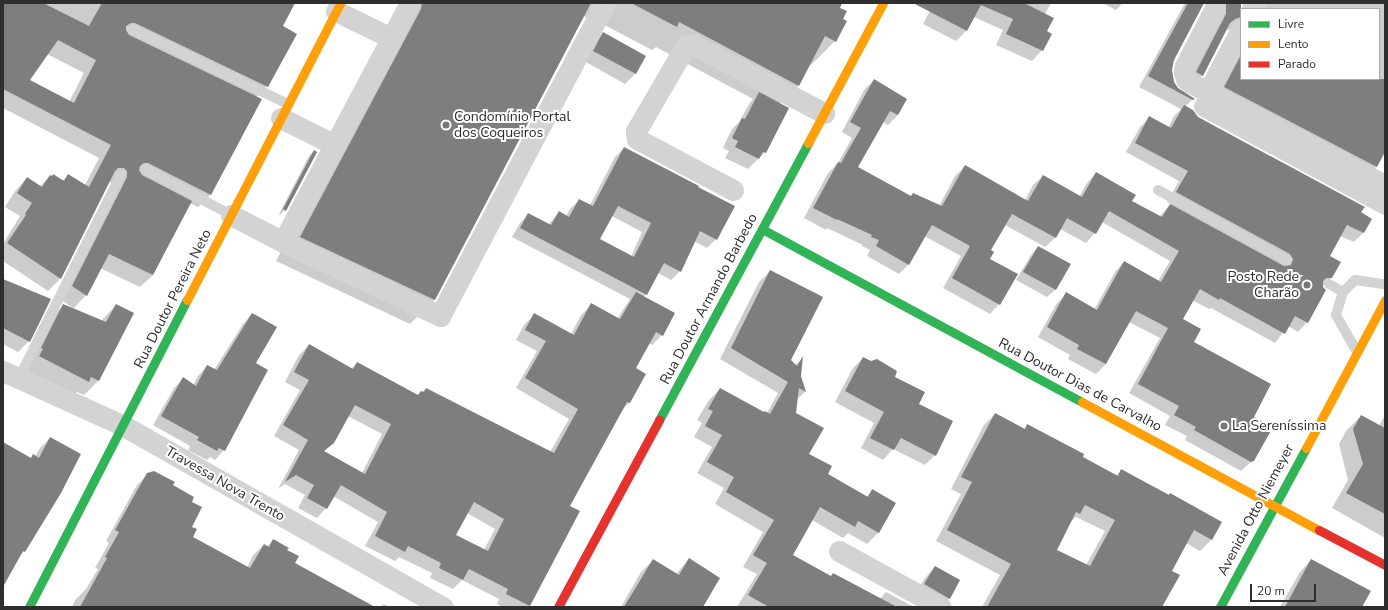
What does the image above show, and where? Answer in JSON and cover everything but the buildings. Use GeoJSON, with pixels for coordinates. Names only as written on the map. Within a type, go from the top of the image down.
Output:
{"type":"FeatureCollection","features":[{"type":"Feature","properties":{"kind":"street"},"geometry":{"type":"LineString","coordinates":[[283,242],[410,3]]}},
{"type":"Feature","properties":{"kind":"street"},"geometry":{"type":"LineString","coordinates":[[231,215],[283,242],[440,316],[605,3]]}},
{"type":"Feature","properties":{"kind":"street","name":"Rua Doutor Armando Barbedo"},"geometry":{"type":"LineString","coordinates":[[558,607],[883,3]]}},
{"type":"Feature","properties":{"kind":"street"},"geometry":{"type":"LineString","coordinates":[[338,7],[391,38]]}},
{"type":"Feature","properties":{"kind":"street","name":"Rua Doutor Pereira Neto"},"geometry":{"type":"LineString","coordinates":[[29,607],[124,426],[338,7]]}},
{"type":"Feature","properties":{"kind":"street"},"geometry":{"type":"LineString","coordinates":[[1215,8],[1185,66],[1184,72],[1186,79],[1206,99],[1385,204]]}},
{"type":"Feature","properties":{"kind":"street"},"geometry":{"type":"LineString","coordinates":[[1206,99],[1240,31]]}},
{"type":"Feature","properties":{"kind":"street"},"geometry":{"type":"LineString","coordinates":[[733,190],[637,139],[636,131],[686,45],[694,45],[824,113]]}},
{"type":"Feature","properties":{"kind":"street"},"geometry":{"type":"LineString","coordinates":[[1206,99],[1385,185]]}},
{"type":"Feature","properties":{"kind":"street"},"geometry":{"type":"LineString","coordinates":[[284,111],[335,145]]}},
{"type":"Feature","properties":{"kind":"street","name":"Rua Doutor Dias de Carvalho"},"geometry":{"type":"LineString","coordinates":[[762,229],[1385,565]]}},
{"type":"Feature","properties":{"kind":"street","name":"Avenida Otto Niemeyer"},"geometry":{"type":"LineString","coordinates":[[1220,607],[1385,300]]}},
{"type":"Feature","properties":{"kind":"street","name":"Travessa Nova Trento"},"geometry":{"type":"LineString","coordinates":[[11,375],[124,426],[443,607]]}},
{"type":"Feature","properties":{"kind":"street"},"geometry":{"type":"LineString","coordinates":[[839,551],[941,607]]}},
{"type":"Feature","properties":{"kind":"lane"},"geometry":{"type":"LineString","coordinates":[[132,29],[284,111]]}},
{"type":"Feature","properties":{"kind":"lane"},"geometry":{"type":"LineString","coordinates":[[145,169],[231,215]]}},
{"type":"Feature","properties":{"kind":"lane"},"geometry":{"type":"LineString","coordinates":[[11,375],[121,174]]}},
{"type":"Feature","properties":{"kind":"lane"},"geometry":{"type":"LineString","coordinates":[[1158,190],[1287,260]]}},
{"type":"Feature","properties":{"kind":"lane"},"geometry":{"type":"LineString","coordinates":[[1357,353],[1336,316],[1343,292],[1355,280],[1385,284]]}},
{"type":"Feature","properties":{"kind":"lane"},"geometry":{"type":"LineString","coordinates":[[1329,284],[1343,292]]}},
{"type":"Feature","properties":{"kind":"traffic: fast"},"geometry":{"type":"LineString","coordinates":[[659,420],[808,143]]}},
{"type":"Feature","properties":{"kind":"traffic: fast"},"geometry":{"type":"LineString","coordinates":[[762,229],[1082,402]]}},
{"type":"Feature","properties":{"kind":"traffic: fast"},"geometry":{"type":"LineString","coordinates":[[29,607],[187,300]]}},
{"type":"Feature","properties":{"kind":"traffic: fast"},"geometry":{"type":"LineString","coordinates":[[1220,607],[1306,448]]}},
{"type":"Feature","properties":{"kind":"traffic: slow"},"geometry":{"type":"LineString","coordinates":[[187,300],[340,3]]}},
{"type":"Feature","properties":{"kind":"traffic: slow"},"geometry":{"type":"LineString","coordinates":[[808,143],[883,3]]}},
{"type":"Feature","properties":{"kind":"traffic: slow"},"geometry":{"type":"LineString","coordinates":[[1306,448],[1385,300]]}},
{"type":"Feature","properties":{"kind":"traffic: slow"},"geometry":{"type":"LineString","coordinates":[[1082,402],[1319,530]]}},
{"type":"Feature","properties":{"kind":"traffic: jam"},"geometry":{"type":"LineString","coordinates":[[558,607],[659,420]]}},
{"type":"Feature","properties":{"kind":"traffic: jam"},"geometry":{"type":"LineString","coordinates":[[1319,530],[1385,565]]}},
{"type":"Feature","properties":{"kind":"place","name":"Condomínio Portal dos Coqueiros"},"geometry":{"type":"Point","coordinates":[446,125]}},
{"type":"Feature","properties":{"kind":"place","name":"Posto Rede Charão"},"geometry":{"type":"Point","coordinates":[1307,285]}},
{"type":"Feature","properties":{"kind":"place","name":"La Sereníssima"},"geometry":{"type":"Point","coordinates":[1224,426]}}]}
